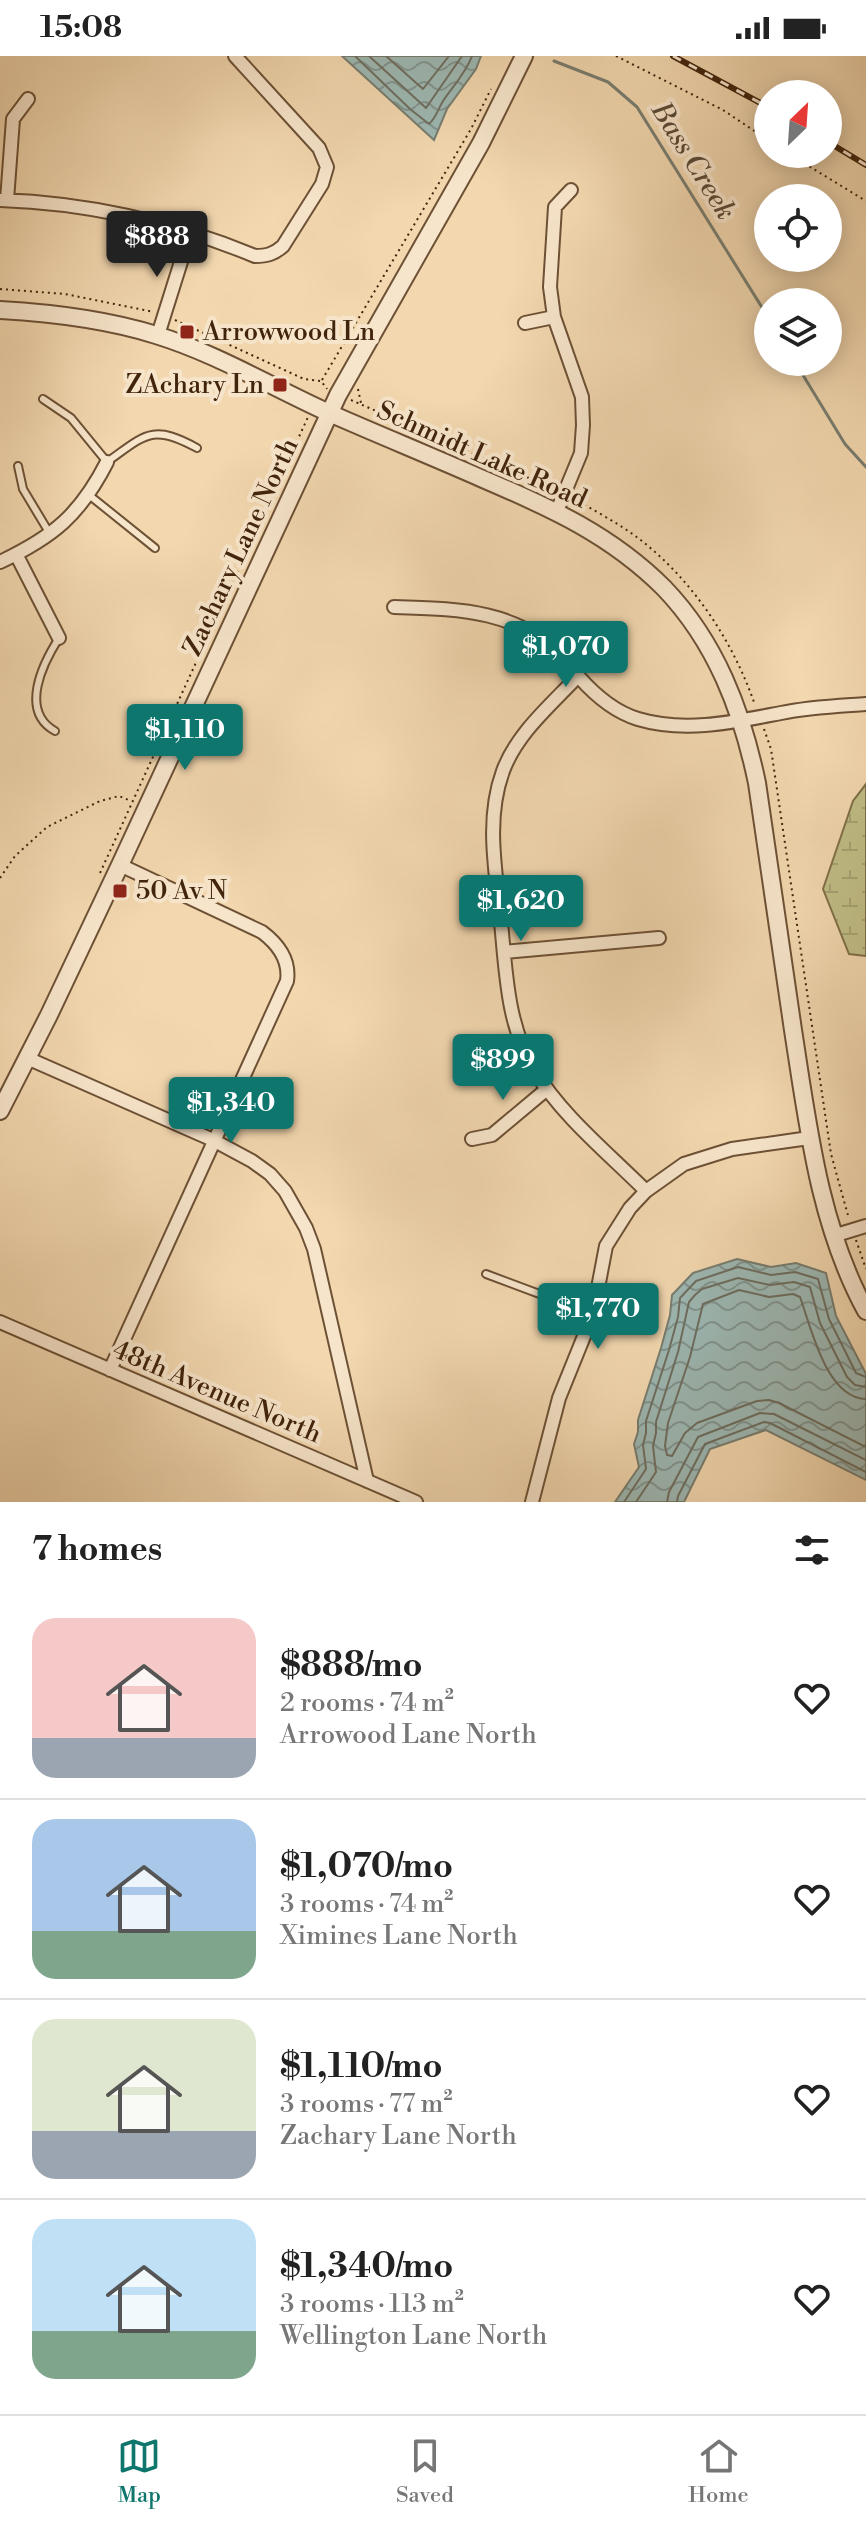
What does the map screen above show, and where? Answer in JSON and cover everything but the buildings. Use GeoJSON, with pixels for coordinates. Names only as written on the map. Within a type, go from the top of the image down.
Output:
{"type":"FeatureCollection","features":[{"type":"Feature","properties":{"kind":"street"},"geometry":{"type":"LineString","coordinates":[[28,99],[13,119],[3,200],[100,210],[141,218],[255,256],[265,256],[283,246],[322,184],[327,167],[319,148],[235,56]]}},
{"type":"Feature","properties":{"kind":"street","name":"Zachary Lane North"},"geometry":{"type":"LineString","coordinates":[[0,1111],[120,865],[329,413],[481,143],[524,56]]}},
{"type":"Feature","properties":{"kind":"street"},"geometry":{"type":"LineString","coordinates":[[557,511],[581,453],[583,425],[582,397],[554,317],[550,287],[555,207],[571,190]]}},
{"type":"Feature","properties":{"kind":"street"},"geometry":{"type":"LineString","coordinates":[[158,335],[190,233]]}},
{"type":"Feature","properties":{"kind":"street","name":"Schmidt Lake Road"},"geometry":{"type":"LineString","coordinates":[[0,310],[81,318],[158,335],[225,363],[329,413],[557,511],[598,534],[632,559],[665,590],[716,660],[734,698],[748,741],[757,783],[809,1138],[833,1236],[866,1311]]}},
{"type":"Feature","properties":{"kind":"street"},"geometry":{"type":"LineString","coordinates":[[525,323],[554,317]]}},
{"type":"Feature","properties":{"kind":"street"},"geometry":{"type":"LineString","coordinates":[[0,562],[50,534],[82,504],[107,462]]}},
{"type":"Feature","properties":{"kind":"street"},"geometry":{"type":"LineString","coordinates":[[16,554],[59,638]]}},
{"type":"Feature","properties":{"kind":"street"},"geometry":{"type":"LineString","coordinates":[[394,607],[452,609],[502,618],[524,627],[565,659],[578,676],[612,706],[633,718],[679,726],[866,704]]}},
{"type":"Feature","properties":{"kind":"street"},"geometry":{"type":"LineString","coordinates":[[578,676],[515,747],[496,792],[493,841],[505,981],[511,1011],[532,1066],[547,1089],[646,1191]]}},
{"type":"Feature","properties":{"kind":"street"},"geometry":{"type":"LineString","coordinates":[[110,1370],[287,981],[281,951],[262,932],[120,865]]}},
{"type":"Feature","properties":{"kind":"street"},"geometry":{"type":"LineString","coordinates":[[504,952],[659,938]]}},
{"type":"Feature","properties":{"kind":"street"},"geometry":{"type":"LineString","coordinates":[[27,1058],[213,1140],[252,1161],[270,1174],[285,1191],[314,1249],[367,1481]]}},
{"type":"Feature","properties":{"kind":"street"},"geometry":{"type":"LineString","coordinates":[[472,1139],[492,1135],[547,1089]]}},
{"type":"Feature","properties":{"kind":"street"},"geometry":{"type":"LineString","coordinates":[[532,1502],[559,1398],[593,1314],[606,1246],[617,1226],[646,1191],[684,1164],[708,1155],[809,1138]]}},
{"type":"Feature","properties":{"kind":"street"},"geometry":{"type":"LineString","coordinates":[[833,1236],[866,1226]]}},
{"type":"Feature","properties":{"kind":"street","name":"48th Avenue North"},"geometry":{"type":"LineString","coordinates":[[0,1322],[416,1502]]}},
{"type":"Feature","properties":{"kind":"lane"},"geometry":{"type":"LineString","coordinates":[[43,399],[71,418],[107,462],[143,436],[155,433],[177,438],[197,448]]}},
{"type":"Feature","properties":{"kind":"lane"},"geometry":{"type":"LineString","coordinates":[[18,466],[23,489],[50,534]]}},
{"type":"Feature","properties":{"kind":"lane"},"geometry":{"type":"LineString","coordinates":[[89,495],[155,548]]}},
{"type":"Feature","properties":{"kind":"lane"},"geometry":{"type":"LineString","coordinates":[[55,731],[43,721],[36,698],[41,673],[59,638]]}},
{"type":"Feature","properties":{"kind":"lane"},"geometry":{"type":"LineString","coordinates":[[486,1274],[593,1314]]}},
{"type":"Feature","properties":{"kind":"path"},"geometry":{"type":"LineString","coordinates":[[616,56],[723,110],[754,131]]}},
{"type":"Feature","properties":{"kind":"path"},"geometry":{"type":"LineString","coordinates":[[321,381],[471,129],[495,80]]}},
{"type":"Feature","properties":{"kind":"path"},"geometry":{"type":"LineString","coordinates":[[812,168],[866,201]]}},
{"type":"Feature","properties":{"kind":"path"},"geometry":{"type":"LineString","coordinates":[[97,881],[313,405]]}},
{"type":"Feature","properties":{"kind":"path"},"geometry":{"type":"LineString","coordinates":[[0,878],[15,856],[47,827],[100,801],[119,796],[131,801]]}},
{"type":"Feature","properties":{"kind":"green space"},"geometry":{"type":"Polygon","coordinates":[[[866,784],[866,956],[849,954],[823,889],[853,801],[866,784]]]}},
{"type":"Feature","properties":{"kind":"water"},"geometry":{"type":"Polygon","coordinates":[[[342,56],[481,56],[476,69],[447,109],[434,140],[342,56]]]}},
{"type":"Feature","properties":{"kind":"water"},"geometry":{"type":"Polygon","coordinates":[[[737,1259],[771,1267],[796,1263],[826,1273],[836,1316],[866,1374],[866,1480],[766,1430],[710,1449],[684,1502],[615,1502],[639,1467],[634,1444],[638,1420],[670,1315],[672,1295],[693,1273],[737,1259]]]}},
{"type":"Feature","properties":{"kind":"waterway","name":"Bass Creek"},"geometry":{"type":"LineString","coordinates":[[554,61],[608,82],[637,107],[754,295]]}},
{"type":"Feature","properties":{"kind":"waterway","name":"Bass Creek"},"geometry":{"type":"LineString","coordinates":[[804,376],[845,444],[866,467]]}},
{"type":"Feature","properties":{"kind":"railway"},"geometry":{"type":"LineString","coordinates":[[673,56],[754,99]]}},
{"type":"Feature","properties":{"kind":"railway"},"geometry":{"type":"LineString","coordinates":[[842,150],[866,165]]}},
{"type":"Feature","properties":{"kind":"place","name":"Arrowwood Ln"},"geometry":{"type":"Point","coordinates":[187,332]}},
{"type":"Feature","properties":{"kind":"place","name":"ZAchary Ln"},"geometry":{"type":"Point","coordinates":[280,385]}},
{"type":"Feature","properties":{"kind":"place","name":"50 Av N"},"geometry":{"type":"Point","coordinates":[120,891]}}]}
